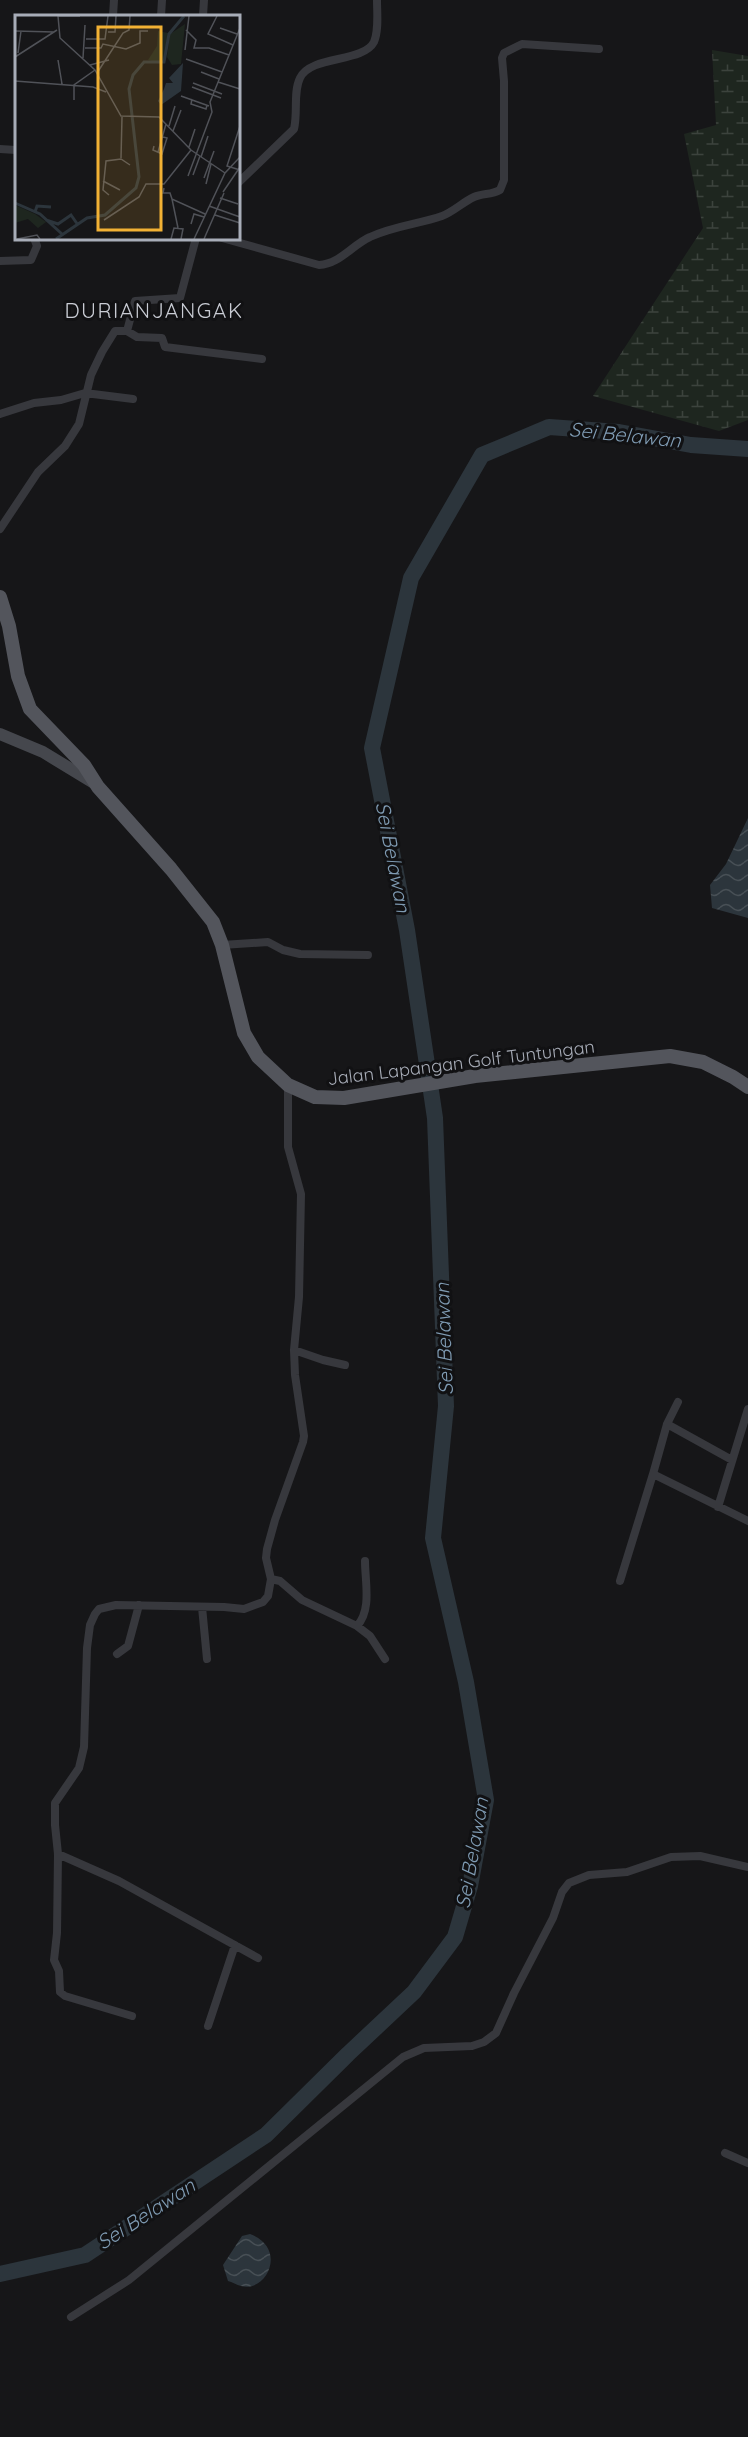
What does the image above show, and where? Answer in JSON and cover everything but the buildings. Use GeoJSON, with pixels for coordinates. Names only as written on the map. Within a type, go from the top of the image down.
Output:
{"type":"FeatureCollection","features":[{"type":"Feature","properties":{"kind":"main road"},"geometry":{"type":"LineString","coordinates":[[0,597],[9,626],[18,676],[30,709],[84,765],[98,787]]}},
{"type":"Feature","properties":{"kind":"main road","name":"Jalan Lapangan Golf Tuntungan"},"geometry":{"type":"LineString","coordinates":[[98,787],[171,869],[213,922],[222,945],[244,1033],[258,1057],[288,1084],[306,1094],[324,1099],[344,1098],[475,1076],[670,1056],[703,1062],[733,1077],[748,1088]]}},
{"type":"Feature","properties":{"kind":"street"},"geometry":{"type":"LineString","coordinates":[[113,15],[114,0]]}},
{"type":"Feature","properties":{"kind":"street"},"geometry":{"type":"LineString","coordinates":[[161,15],[162,0]]}},
{"type":"Feature","properties":{"kind":"street"},"geometry":{"type":"LineString","coordinates":[[203,15],[204,0]]}},
{"type":"Feature","properties":{"kind":"street"},"geometry":{"type":"LineString","coordinates":[[240,181],[294,129],[300,76],[309,68],[365,50],[373,44],[376,33],[377,0]]}},
{"type":"Feature","properties":{"kind":"street"},"geometry":{"type":"LineString","coordinates":[[229,240],[319,265],[328,265],[338,260],[356,244],[373,235],[446,215],[475,197],[495,193],[500,190],[504,180],[502,58],[504,53],[522,44],[599,49]]}},
{"type":"Feature","properties":{"kind":"street"},"geometry":{"type":"LineString","coordinates":[[0,149],[15,150]]}},
{"type":"Feature","properties":{"kind":"street"},"geometry":{"type":"LineString","coordinates":[[0,261],[31,260],[37,246],[35,240]]}},
{"type":"Feature","properties":{"kind":"street"},"geometry":{"type":"LineString","coordinates":[[127,331],[135,301],[180,298],[195,240]]}},
{"type":"Feature","properties":{"kind":"street"},"geometry":{"type":"LineString","coordinates":[[0,529],[38,472],[64,446],[79,424],[85,393],[102,352],[112,335],[118,330],[127,331],[137,337],[162,338],[165,347],[262,359]]}},
{"type":"Feature","properties":{"kind":"street"},"geometry":{"type":"LineString","coordinates":[[0,414],[25,405],[67,399],[85,393],[133,399]]}},
{"type":"Feature","properties":{"kind":"street","name":"Jalan Lapangan Golf Tuntungan"},"geometry":{"type":"LineString","coordinates":[[0,734],[42,752],[98,787]]}},
{"type":"Feature","properties":{"kind":"street"},"geometry":{"type":"LineString","coordinates":[[222,945],[268,942],[283,950],[300,954],[368,955]]}},
{"type":"Feature","properties":{"kind":"street"},"geometry":{"type":"LineString","coordinates":[[132,2016],[65,1996],[60,1992],[59,1971],[54,1960],[57,1933],[58,1854],[55,1803],[79,1768],[84,1747],[87,1648],[90,1625],[94,1614],[99,1609],[116,1605],[139,1605],[244,1609],[255,1607],[268,1596],[271,1579],[266,1558],[267,1550],[275,1520],[303,1442],[294,1350],[299,1297],[301,1194],[288,1147],[288,1084]]}},
{"type":"Feature","properties":{"kind":"street"},"geometry":{"type":"LineString","coordinates":[[294,1350],[345,1365]]}},
{"type":"Feature","properties":{"kind":"street"},"geometry":{"type":"LineString","coordinates":[[620,1581],[667,1424],[678,1402]]}},
{"type":"Feature","properties":{"kind":"street"},"geometry":{"type":"LineString","coordinates":[[718,1507],[748,1409]]}},
{"type":"Feature","properties":{"kind":"street"},"geometry":{"type":"LineString","coordinates":[[667,1424],[732,1460]]}},
{"type":"Feature","properties":{"kind":"street"},"geometry":{"type":"LineString","coordinates":[[653,1474],[748,1521]]}},
{"type":"Feature","properties":{"kind":"street"},"geometry":{"type":"LineString","coordinates":[[357,1626],[363,1619],[366,1608],[365,1561]]}},
{"type":"Feature","properties":{"kind":"street"},"geometry":{"type":"LineString","coordinates":[[271,1579],[280,1581],[302,1600],[357,1626],[370,1636],[385,1659]]}},
{"type":"Feature","properties":{"kind":"street"},"geometry":{"type":"LineString","coordinates":[[117,1654],[128,1646],[139,1605]]}},
{"type":"Feature","properties":{"kind":"street"},"geometry":{"type":"LineString","coordinates":[[202,1607],[207,1659]]}},
{"type":"Feature","properties":{"kind":"street"},"geometry":{"type":"LineString","coordinates":[[58,1854],[119,1881],[258,1959]]}},
{"type":"Feature","properties":{"kind":"street"},"geometry":{"type":"LineString","coordinates":[[71,2317],[129,2280],[403,2057],[423,2048],[462,2048],[490,2038],[496,2033],[553,1918],[562,1892],[569,1883],[589,1875],[627,1872],[671,1857],[700,1856],[748,1867]]}},
{"type":"Feature","properties":{"kind":"street"},"geometry":{"type":"LineString","coordinates":[[208,2026],[235,1945]]}},
{"type":"Feature","properties":{"kind":"street"},"geometry":{"type":"LineString","coordinates":[[725,2153],[748,2163]]}},
{"type":"Feature","properties":{"kind":"green space"},"geometry":{"type":"Polygon","coordinates":[[[712,50],[748,56],[748,420],[719,431],[593,396],[703,228],[684,134],[716,125],[712,50]]]}},
{"type":"Feature","properties":{"kind":"water"},"geometry":{"type":"Polygon","coordinates":[[[748,818],[748,918],[712,908],[710,885],[726,864],[748,818]]]}},
{"type":"Feature","properties":{"kind":"water"},"geometry":{"type":"Polygon","coordinates":[[[250,2234],[262,2241],[268,2249],[271,2258],[270,2268],[259,2283],[241,2286],[228,2281],[223,2265],[242,2236],[250,2234]]]}},
{"type":"Feature","properties":{"kind":"waterway","name":"Sei Belawan"},"geometry":{"type":"LineString","coordinates":[[0,2274],[85,2255],[266,2135],[414,1992],[455,1937],[470,1886],[486,1800],[466,1682],[433,1538],[446,1406],[435,1118],[407,930],[372,748],[411,578],[482,455],[549,427],[619,432],[691,445],[748,449]]}},
{"type":"Feature","properties":{"kind":"district","name":"DURIANJANGAK"},"geometry":{"type":"Point","coordinates":[154,311]}}]}
